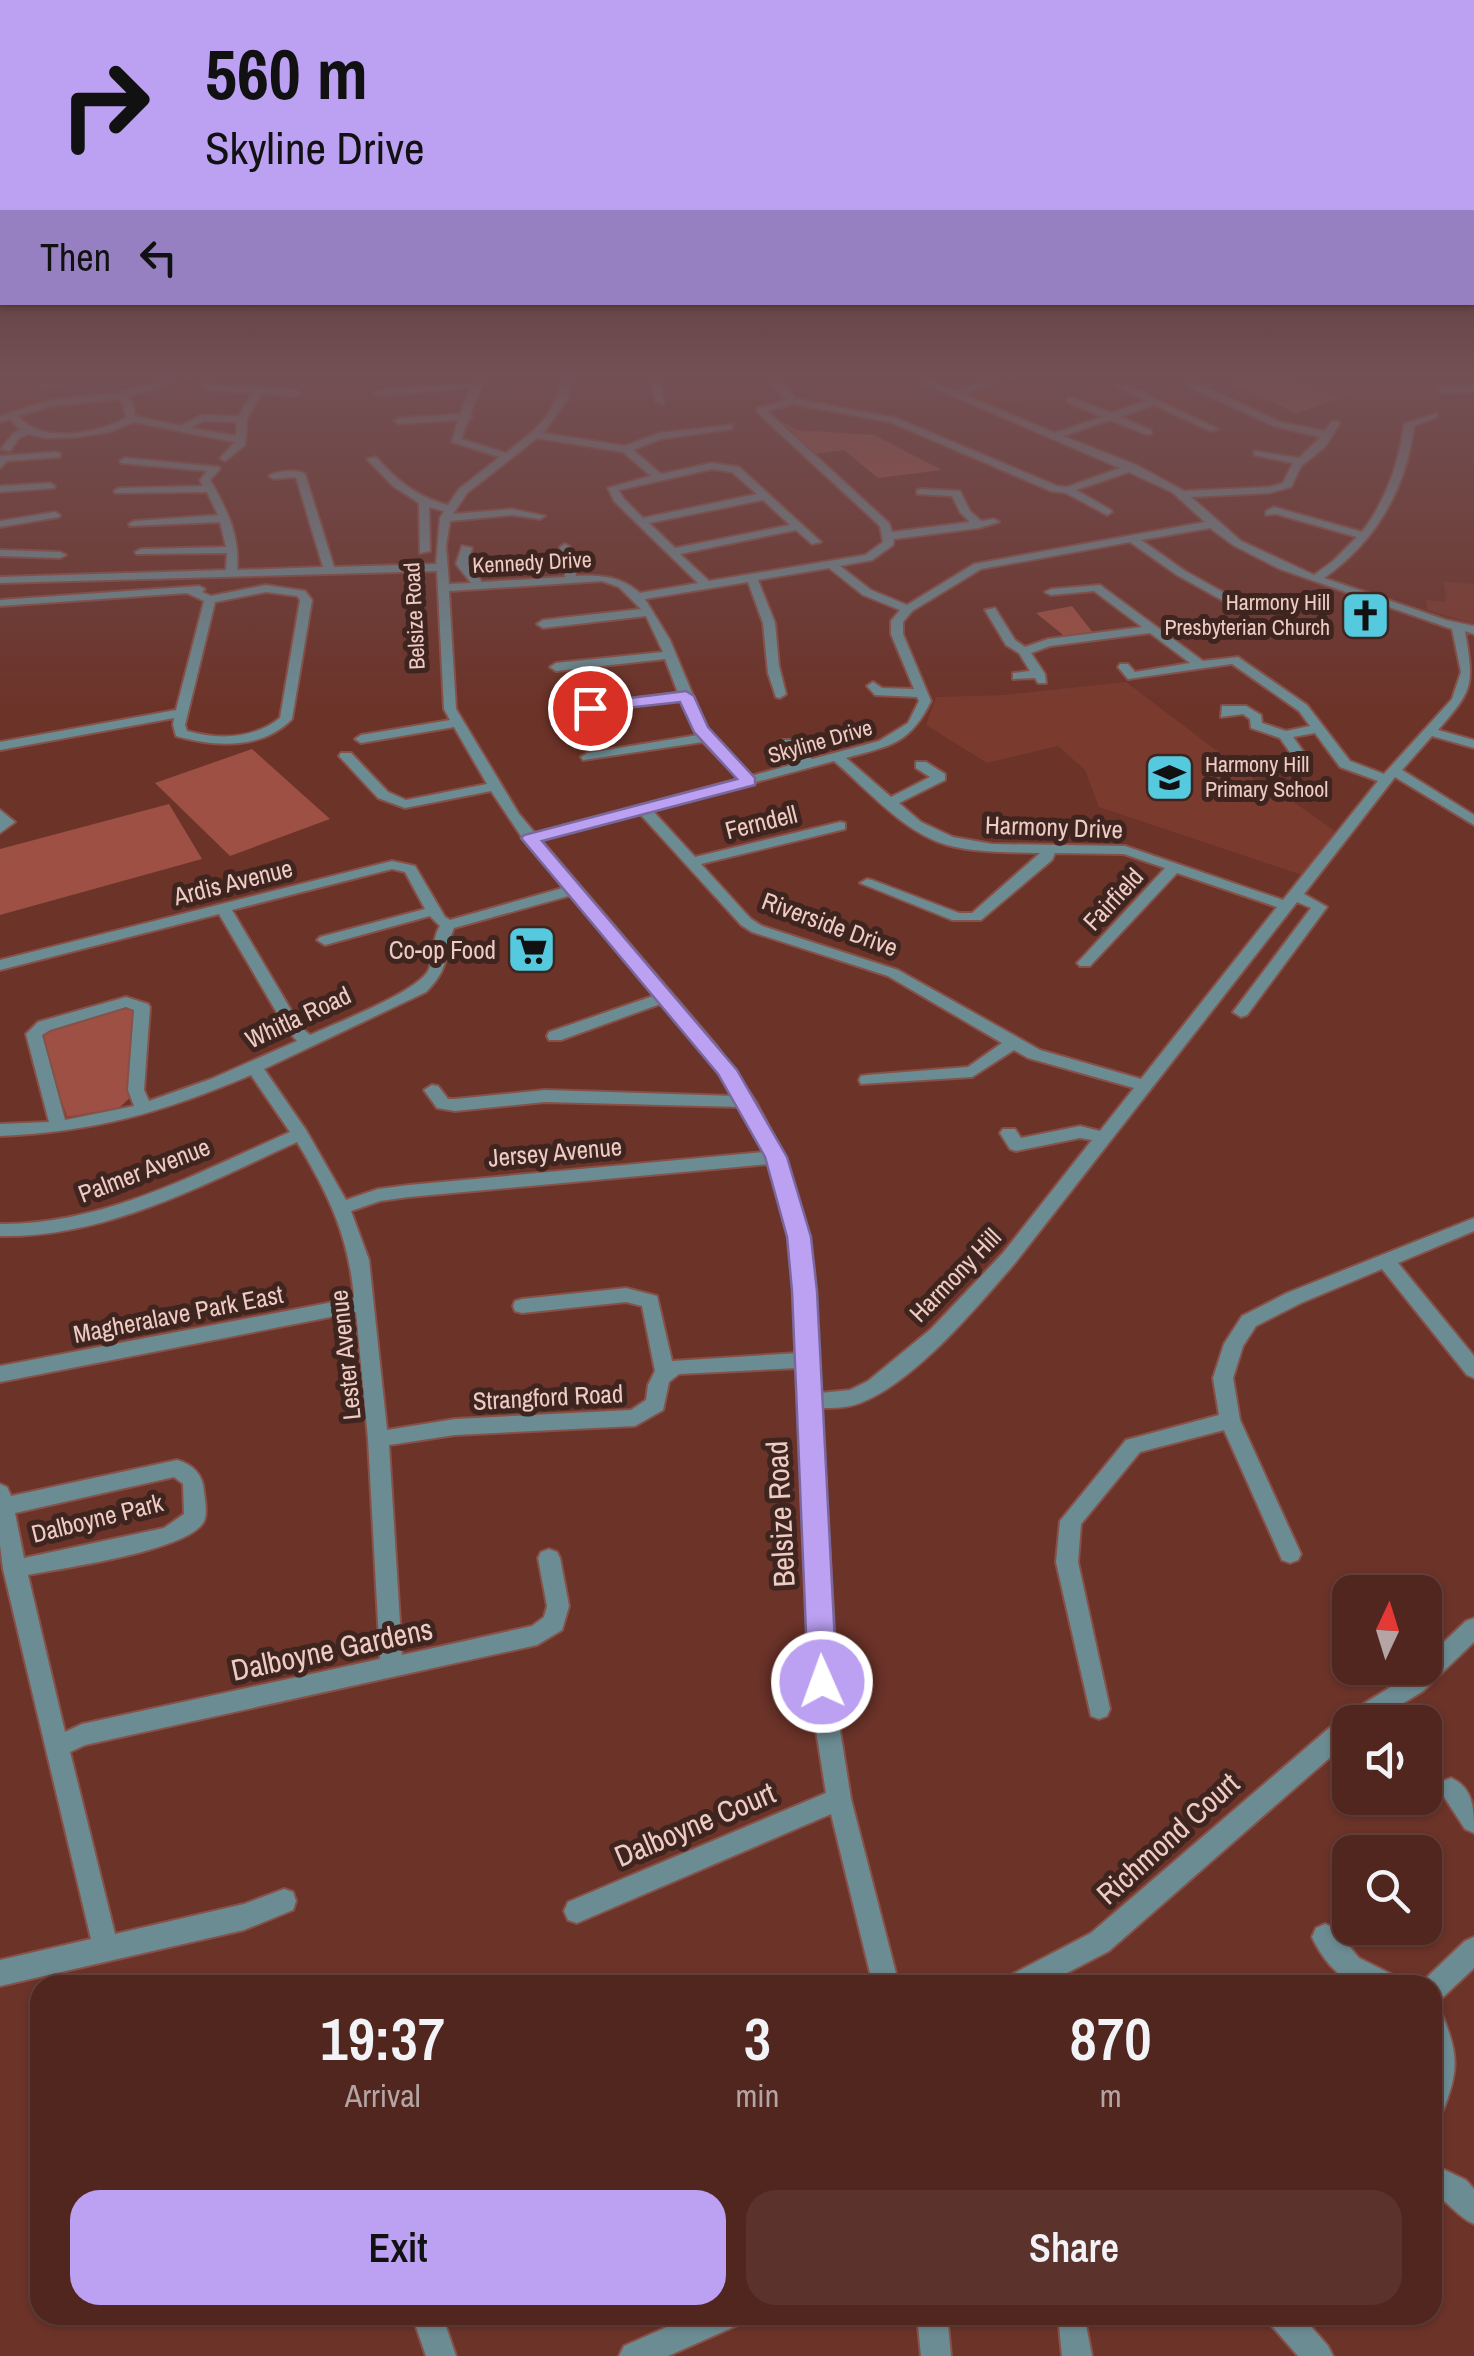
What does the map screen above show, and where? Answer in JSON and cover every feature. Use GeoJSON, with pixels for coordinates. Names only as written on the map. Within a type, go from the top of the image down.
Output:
{"type":"FeatureCollection","features":[{"type":"Feature","properties":{"kind":"street"},"geometry":{"type":"LineString","coordinates":[[0,489],[34,487]]}},
{"type":"Feature","properties":{"kind":"street"},"geometry":{"type":"LineString","coordinates":[[304,487],[329,570]]}},
{"type":"Feature","properties":{"kind":"street"},"geometry":{"type":"LineString","coordinates":[[400,487],[448,513],[512,512],[540,516]]}},
{"type":"Feature","properties":{"kind":"street"},"geometry":{"type":"LineString","coordinates":[[448,513],[470,487]]}},
{"type":"Feature","properties":{"kind":"street"},"geometry":{"type":"LineString","coordinates":[[617,487],[612,492],[704,583]]}},
{"type":"Feature","properties":{"kind":"street"},"geometry":{"type":"LineString","coordinates":[[755,487],[816,542]]}},
{"type":"Feature","properties":{"kind":"street"},"geometry":{"type":"LineString","coordinates":[[636,597],[833,565],[876,554],[889,543],[885,525],[844,487]]}},
{"type":"Feature","properties":{"kind":"street"},"geometry":{"type":"LineString","coordinates":[[1050,487],[1068,490],[1077,487]]}},
{"type":"Feature","properties":{"kind":"street"},"geometry":{"type":"LineString","coordinates":[[1170,487],[1184,494],[1212,524],[1256,554],[1466,628]]}},
{"type":"Feature","properties":{"kind":"street"},"geometry":{"type":"LineString","coordinates":[[1184,494],[1281,487]]}},
{"type":"Feature","properties":{"kind":"street"},"geometry":{"type":"LineString","coordinates":[[1318,577],[1350,556],[1393,487]]}},
{"type":"Feature","properties":{"kind":"street"},"geometry":{"type":"LineString","coordinates":[[120,491],[210,489],[222,504],[232,550],[231,573]]}},
{"type":"Feature","properties":{"kind":"street"},"geometry":{"type":"LineString","coordinates":[[1068,490],[1107,512]]}},
{"type":"Feature","properties":{"kind":"street"},"geometry":{"type":"LineString","coordinates":[[921,492],[956,493],[964,512],[978,525]]}},
{"type":"Feature","properties":{"kind":"street"},"geometry":{"type":"LineString","coordinates":[[643,521],[766,496]]}},
{"type":"Feature","properties":{"kind":"street"},"geometry":{"type":"LineString","coordinates":[[424,500],[424,552]]}},
{"type":"Feature","properties":{"kind":"street"},"geometry":{"type":"LineString","coordinates":[[1270,512],[1364,536]]}},
{"type":"Feature","properties":{"kind":"street","name":"Belsize Road"},"geometry":{"type":"LineString","coordinates":[[448,513],[442,529],[442,566],[449,698],[456,724],[530,838],[710,1049],[748,1102],[776,1157],[799,1237],[809,1360],[822,1682],[839,1800],[883,1975]]}},
{"type":"Feature","properties":{"kind":"street"},"geometry":{"type":"LineString","coordinates":[[0,524],[55,516]]}},
{"type":"Feature","properties":{"kind":"street"},"geometry":{"type":"LineString","coordinates":[[134,524],[225,518]]}},
{"type":"Feature","properties":{"kind":"street"},"geometry":{"type":"LineString","coordinates":[[890,536],[994,522]]}},
{"type":"Feature","properties":{"kind":"street"},"geometry":{"type":"LineString","coordinates":[[873,686],[879,692],[924,693],[897,634],[897,620],[908,609],[978,566],[1212,524]]}},
{"type":"Feature","properties":{"kind":"street"},"geometry":{"type":"LineString","coordinates":[[673,552],[800,526]]}},
{"type":"Feature","properties":{"kind":"street"},"geometry":{"type":"LineString","coordinates":[[1130,537],[1233,602]]}},
{"type":"Feature","properties":{"kind":"street"},"geometry":{"type":"LineString","coordinates":[[565,547],[571,580]]}},
{"type":"Feature","properties":{"kind":"street","name":"Belsize Road"},"geometry":{"type":"LineString","coordinates":[[466,548],[462,564],[478,585]]}},
{"type":"Feature","properties":{"kind":"street"},"geometry":{"type":"LineString","coordinates":[[140,552],[232,550]]}},
{"type":"Feature","properties":{"kind":"street"},"geometry":{"type":"LineString","coordinates":[[0,554],[60,555]]}},
{"type":"Feature","properties":{"kind":"street"},"geometry":{"type":"LineString","coordinates":[[833,565],[851,585],[908,609]]}},
{"type":"Feature","properties":{"kind":"street"},"geometry":{"type":"LineString","coordinates":[[0,580],[442,566]]}},
{"type":"Feature","properties":{"kind":"street"},"geometry":{"type":"LineString","coordinates":[[751,576],[766,611],[772,640],[769,657],[780,694]]}},
{"type":"Feature","properties":{"kind":"street","name":"Kennedy Drive"},"geometry":{"type":"LineString","coordinates":[[443,588],[612,579],[626,585],[648,612],[707,737],[749,782]]}},
{"type":"Feature","properties":{"kind":"street"},"geometry":{"type":"LineString","coordinates":[[189,590],[210,600],[258,587]]}},
{"type":"Feature","properties":{"kind":"street"},"geometry":{"type":"LineString","coordinates":[[0,603],[258,587],[301,593],[306,600],[286,719],[273,732],[201,740],[181,733],[182,713],[210,600]]}},
{"type":"Feature","properties":{"kind":"street"},"geometry":{"type":"LineString","coordinates":[[1058,594],[1096,587],[1199,664]]}},
{"type":"Feature","properties":{"kind":"street"},"geometry":{"type":"LineString","coordinates":[[991,610],[1010,642],[1024,651],[1040,677],[1017,676]]}},
{"type":"Feature","properties":{"kind":"street"},"geometry":{"type":"LineString","coordinates":[[543,624],[648,612]]}},
{"type":"Feature","properties":{"kind":"street","name":"Harmony Hill"},"geometry":{"type":"LineString","coordinates":[[810,1401],[859,1395],[928,1340],[992,1278],[1390,775],[1458,700],[1466,682],[1466,628]]}},
{"type":"Feature","properties":{"kind":"street"},"geometry":{"type":"LineString","coordinates":[[1024,651],[1048,643],[1154,630]]}},
{"type":"Feature","properties":{"kind":"street"},"geometry":{"type":"LineString","coordinates":[[556,667],[669,655]]}},
{"type":"Feature","properties":{"kind":"street"},"geometry":{"type":"LineString","coordinates":[[1124,667],[1132,676],[1234,660],[1290,698],[1319,728],[1345,764],[1390,775],[1474,821]]}},
{"type":"Feature","properties":{"kind":"street","name":"Skyline Drive"},"geometry":{"type":"LineString","coordinates":[[530,838],[884,744],[905,732],[922,713],[924,693]]}},
{"type":"Feature","properties":{"kind":"street"},"geometry":{"type":"LineString","coordinates":[[560,711],[686,696]]}},
{"type":"Feature","properties":{"kind":"street"},"geometry":{"type":"LineString","coordinates":[[1224,714],[1226,709],[1246,710],[1256,718],[1256,725],[1285,735],[1319,728]]}},
{"type":"Feature","properties":{"kind":"street"},"geometry":{"type":"LineString","coordinates":[[0,746],[182,713]]}},
{"type":"Feature","properties":{"kind":"street"},"geometry":{"type":"LineString","coordinates":[[361,739],[456,724]]}},
{"type":"Feature","properties":{"kind":"street"},"geometry":{"type":"LineString","coordinates":[[1429,731],[1474,744]]}},
{"type":"Feature","properties":{"kind":"street"},"geometry":{"type":"LineString","coordinates":[[1285,735],[1304,762]]}},
{"type":"Feature","properties":{"kind":"street"},"geometry":{"type":"LineString","coordinates":[[588,757],[707,737]]}},
{"type":"Feature","properties":{"kind":"street"},"geometry":{"type":"LineString","coordinates":[[789,743],[811,765]]}},
{"type":"Feature","properties":{"kind":"street"},"geometry":{"type":"LineString","coordinates":[[346,756],[383,795],[405,804],[495,786]]}},
{"type":"Feature","properties":{"kind":"street","name":"Harmony Drive"},"geometry":{"type":"LineString","coordinates":[[838,758],[916,825],[949,841],[992,848],[1125,850],[1293,901]]}},
{"type":"Feature","properties":{"kind":"street"},"geometry":{"type":"LineString","coordinates":[[891,802],[940,777],[919,764]]}},
{"type":"Feature","properties":{"kind":"street","name":"Riverside Drive"},"geometry":{"type":"LineString","coordinates":[[643,809],[746,922],[757,929],[893,973],[1011,1044],[1051,1060],[1143,1084]]}},
{"type":"Feature","properties":{"kind":"street"},"geometry":{"type":"LineString","coordinates":[[0,814],[8,822],[0,829]]}},
{"type":"Feature","properties":{"kind":"street","name":"Ferndell"},"geometry":{"type":"LineString","coordinates":[[693,862],[842,826]]}},
{"type":"Feature","properties":{"kind":"street"},"geometry":{"type":"LineString","coordinates":[[866,883],[957,916],[976,918],[1047,857],[1048,849]]}},
{"type":"Feature","properties":{"kind":"street","name":"Ardis Avenue"},"geometry":{"type":"LineString","coordinates":[[0,965],[392,866],[410,869],[433,911],[449,925]]}},
{"type":"Feature","properties":{"kind":"street","name":"Fairfield"},"geometry":{"type":"LineString","coordinates":[[1085,963],[1175,866]]}},
{"type":"Feature","properties":{"kind":"street"},"geometry":{"type":"LineString","coordinates":[[449,925],[572,890]]}},
{"type":"Feature","properties":{"kind":"street"},"geometry":{"type":"LineString","coordinates":[[1241,1012],[1320,908],[1293,901]]}},
{"type":"Feature","properties":{"kind":"street"},"geometry":{"type":"LineString","coordinates":[[224,908],[295,1030],[306,1040]]}},
{"type":"Feature","properties":{"kind":"street"},"geometry":{"type":"LineString","coordinates":[[325,940],[433,911]]}},
{"type":"Feature","properties":{"kind":"street","name":"Whitla Road"},"geometry":{"type":"LineString","coordinates":[[0,1130],[58,1126],[143,1107],[253,1066],[420,989],[435,977],[443,932],[449,925]]}},
{"type":"Feature","properties":{"kind":"street"},"geometry":{"type":"LineString","coordinates":[[555,1036],[665,997]]}},
{"type":"Feature","properties":{"kind":"street"},"geometry":{"type":"LineString","coordinates":[[58,1126],[34,1034],[44,1026],[126,1002],[142,1008],[136,1090],[143,1107]]}},
{"type":"Feature","properties":{"kind":"street"},"geometry":{"type":"LineString","coordinates":[[867,1080],[972,1072],[1011,1044]]}},
{"type":"Feature","properties":{"kind":"street","name":"Lester Avenue"},"geometry":{"type":"LineString","coordinates":[[253,1066],[300,1134],[340,1208],[360,1260],[378,1439],[392,1669]]}},
{"type":"Feature","properties":{"kind":"street"},"geometry":{"type":"LineString","coordinates":[[432,1090],[443,1104],[455,1105],[544,1096],[748,1102]]}},
{"type":"Feature","properties":{"kind":"street"},"geometry":{"type":"LineString","coordinates":[[1009,1132],[1016,1146],[1080,1132],[1103,1137]]}},
{"type":"Feature","properties":{"kind":"street","name":"Palmer Avenue"},"geometry":{"type":"LineString","coordinates":[[0,1230],[33,1232],[88,1219],[300,1134]]}},
{"type":"Feature","properties":{"kind":"street","name":"Jersey Avenue"},"geometry":{"type":"LineString","coordinates":[[340,1208],[378,1194],[409,1190],[776,1157]]}},
{"type":"Feature","properties":{"kind":"street"},"geometry":{"type":"LineString","coordinates":[[1290,1554],[1230,1420],[1223,1378],[1234,1344],[1249,1321],[1294,1298],[1474,1224]]}},
{"type":"Feature","properties":{"kind":"street"},"geometry":{"type":"LineString","coordinates":[[1387,1262],[1474,1370]]}},
{"type":"Feature","properties":{"kind":"street"},"geometry":{"type":"LineString","coordinates":[[522,1306],[626,1295],[650,1301],[656,1320],[656,1347],[665,1372],[698,1364],[809,1360]]}},
{"type":"Feature","properties":{"kind":"street","name":"Magheralave Park East"},"geometry":{"type":"LineString","coordinates":[[0,1374],[366,1302]]}},
{"type":"Feature","properties":{"kind":"street","name":"Strangford Road"},"geometry":{"type":"LineString","coordinates":[[378,1439],[455,1426],[634,1418],[656,1404],[657,1382],[665,1372]]}},
{"type":"Feature","properties":{"kind":"street"},"geometry":{"type":"LineString","coordinates":[[0,1374],[0,1390]]}},
{"type":"Feature","properties":{"kind":"street"},"geometry":{"type":"LineString","coordinates":[[1100,1709],[1067,1562],[1070,1521],[1133,1446],[1230,1420]]}},
{"type":"Feature","properties":{"kind":"street","name":"Dalboyne Park"},"geometry":{"type":"LineString","coordinates":[[14,1568],[169,1536],[194,1518],[193,1480],[178,1468],[1,1500],[14,1568],[106,1946]]}},
{"type":"Feature","properties":{"kind":"street","name":"Dalboyne Gardens"},"geometry":{"type":"LineString","coordinates":[[58,1747],[82,1735],[537,1635],[554,1623],[558,1606],[549,1558]]}},
{"type":"Feature","properties":{"kind":"street","name":"Richmond Court"},"geometry":{"type":"LineString","coordinates":[[1382,1705],[1415,1684],[1474,1628]]}},
{"type":"Feature","properties":{"kind":"street","name":"Richmond Court"},"geometry":{"type":"LineString","coordinates":[[1037,1975],[1100,1942],[1332,1737]]}},
{"type":"Feature","properties":{"kind":"street"},"geometry":{"type":"LineString","coordinates":[[1451,1789],[1474,1821]]}},
{"type":"Feature","properties":{"kind":"street","name":"Dalboyne Court"},"geometry":{"type":"LineString","coordinates":[[576,1911],[839,1800]]}},
{"type":"Feature","properties":{"kind":"street"},"geometry":{"type":"LineString","coordinates":[[0,1973],[244,1917],[284,1901]]}},
{"type":"Feature","properties":{"kind":"street"},"geometry":{"type":"LineString","coordinates":[[1325,1938],[1350,1967],[1366,1975]]}},
{"type":"Feature","properties":{"kind":"street"},"geometry":{"type":"LineString","coordinates":[[1442,1980],[1474,1950]]}},
{"type":"Feature","properties":{"kind":"street"},"geometry":{"type":"LineString","coordinates":[[1442,2183],[1456,2190],[1474,2210]]}},
{"type":"Feature","properties":{"kind":"street"},"geometry":{"type":"LineString","coordinates":[[430,2325],[441,2356]]}},
{"type":"Feature","properties":{"kind":"street"},"geometry":{"type":"LineString","coordinates":[[634,2356],[705,2325]]}},
{"type":"Feature","properties":{"kind":"street"},"geometry":{"type":"LineString","coordinates":[[933,2325],[936,2356]]}},
{"type":"Feature","properties":{"kind":"street"},"geometry":{"type":"LineString","coordinates":[[1072,2325],[1077,2356]]}},
{"type":"Feature","properties":{"kind":"street"},"geometry":{"type":"LineString","coordinates":[[1290,2325],[1318,2356]]}},
{"type":"Feature","properties":{"kind":"shaded area"},"geometry":{"type":"Polygon","coordinates":[[[1444,581],[1474,584],[1474,624],[1427,610],[1426,600],[1446,602],[1444,581]]]}},
{"type":"Feature","properties":{"kind":"shaded area"},"geometry":{"type":"Polygon","coordinates":[[[1072,606],[1094,634],[1067,638],[1036,613],[1072,606]]]}},
{"type":"Feature","properties":{"kind":"shaded area","name":"Harmony Hill Primary School"},"geometry":{"type":"Polygon","coordinates":[[[1126,682],[1262,785],[1268,784],[1335,831],[1305,876],[1099,807],[1085,770],[1058,746],[987,763],[926,725],[936,697],[1004,695],[1126,682]]]}},
{"type":"Feature","properties":{"kind":"shaded area"},"geometry":{"type":"Polygon","coordinates":[[[252,749],[330,819],[230,856],[155,783],[252,749]]]}},
{"type":"Feature","properties":{"kind":"shaded area"},"geometry":{"type":"Polygon","coordinates":[[[169,804],[202,859],[0,915],[0,849],[169,804]]]}},
{"type":"Feature","properties":{"kind":"shaded area"},"geometry":{"type":"Polygon","coordinates":[[[123,1006],[135,1007],[133,1095],[119,1108],[67,1117],[40,1038],[51,1028],[123,1006]]]}},
{"type":"Feature","properties":{"kind":"place","name":"Harmony Hill Presbyterian Church"},"geometry":{"type":"Point","coordinates":[1365,615]}},
{"type":"Feature","properties":{"kind":"place","name":"Harmony Hill Primary School"},"geometry":{"type":"Point","coordinates":[1170,777]}},
{"type":"Feature","properties":{"kind":"place","name":"Co-op Food"},"geometry":{"type":"Point","coordinates":[531,950]}},
{"type":"Feature","properties":{"kind":"route"},"geometry":{"type":"LineString","coordinates":[[590,708],[686,696],[700,728],[749,782],[530,838],[710,1049],[750,1106],[776,1157],[799,1237],[804,1291],[822,1682]]}}]}
